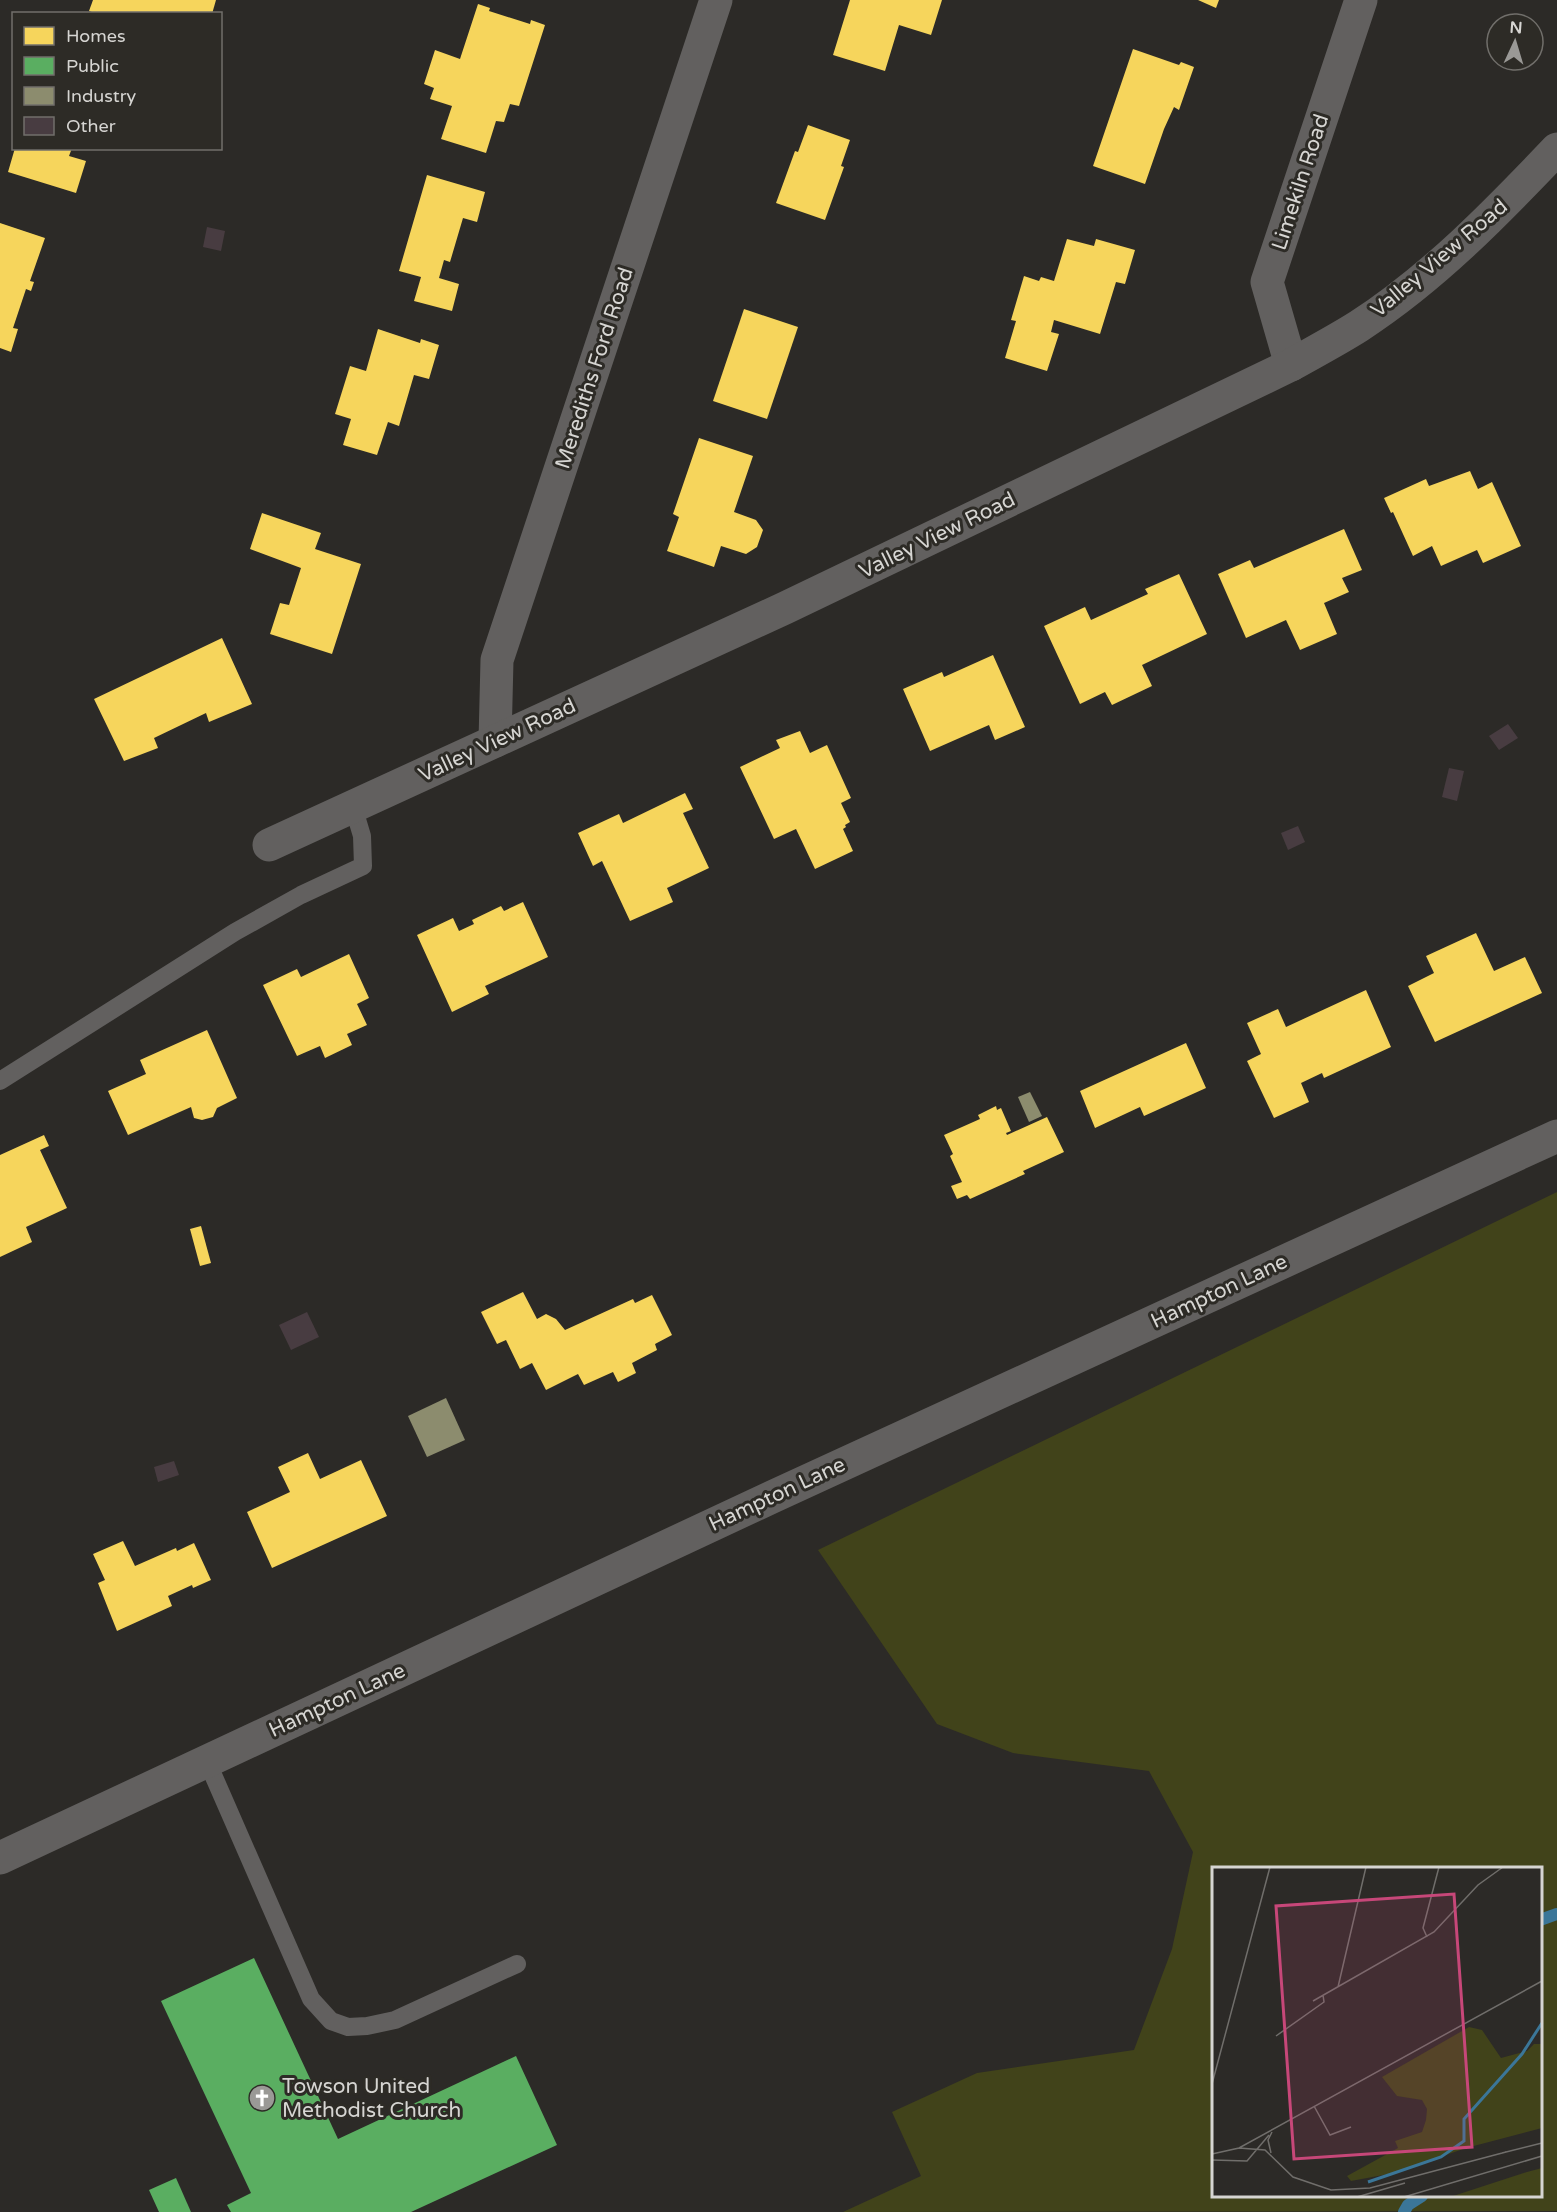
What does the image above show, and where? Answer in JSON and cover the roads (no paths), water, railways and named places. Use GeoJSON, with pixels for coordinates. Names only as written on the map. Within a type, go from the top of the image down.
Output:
{"type":"FeatureCollection","features":[{"type":"Feature","properties":{"kind":"street","name":"Merediths Ford Road"},"geometry":{"type":"LineString","coordinates":[[495,741],[497,660],[716,0]]}},
{"type":"Feature","properties":{"kind":"street","name":"Limekiln Road"},"geometry":{"type":"LineString","coordinates":[[1291,365],[1267,282],[1361,0]]}},
{"type":"Feature","properties":{"kind":"street","name":"Valley View Road"},"geometry":{"type":"LineString","coordinates":[[269,844],[785,608],[1291,365],[1359,326],[1409,290],[1485,223],[1557,149]]}},
{"type":"Feature","properties":{"kind":"street","name":"Hampton Lane"},"geometry":{"type":"LineString","coordinates":[[0,1858],[772,1497],[1557,1136]]}},
{"type":"Feature","properties":{"kind":"lane"},"geometry":{"type":"LineString","coordinates":[[0,1081],[235,932],[301,895],[363,866],[362,836],[353,806]]}},
{"type":"Feature","properties":{"kind":"lane"},"geometry":{"type":"LineString","coordinates":[[207,1761],[311,1999],[331,2021],[348,2027],[367,2026],[395,2020],[517,1964]]}},
{"type":"Feature","properties":{"kind":"waterway"},"geometry":{"type":"LineString","coordinates":[[1542,1919],[1557,1914]]}},
{"type":"Feature","properties":{"kind":"waterway"},"geometry":{"type":"LineString","coordinates":[[1404,2212],[1408,2205],[1420,2197]]}},
{"type":"Feature","properties":{"kind":"place","name":"Towson United Methodist Church"},"geometry":{"type":"Point","coordinates":[262,2098]}}]}
